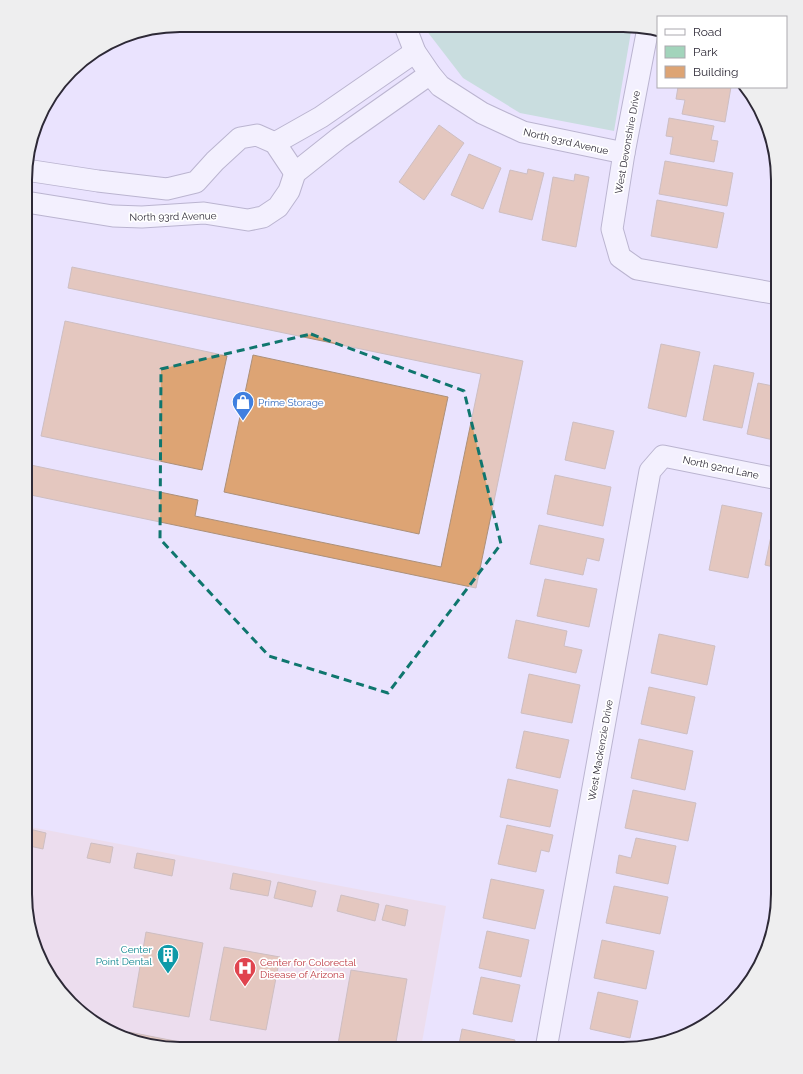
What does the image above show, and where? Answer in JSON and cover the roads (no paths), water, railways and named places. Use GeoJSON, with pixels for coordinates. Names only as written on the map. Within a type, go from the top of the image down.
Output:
{"type":"FeatureCollection","features":[{"type":"Feature","properties":{"kind":"street","name":"North 93rd Avenue"},"geometry":{"type":"LineString","coordinates":[[407,32],[415,52],[440,86],[482,113],[523,132],[624,153]]}},
{"type":"Feature","properties":{"kind":"street","name":"West Devonshire Drive"},"geometry":{"type":"LineString","coordinates":[[647,34],[624,153],[612,229],[620,256],[637,268],[771,293]]}},
{"type":"Feature","properties":{"kind":"street"},"geometry":{"type":"LineString","coordinates":[[275,142],[321,118],[415,52]]}},
{"type":"Feature","properties":{"kind":"street"},"geometry":{"type":"LineString","coordinates":[[32,171],[98,181],[167,189],[196,182],[215,161],[240,138],[257,135],[275,142],[295,173],[339,138],[430,74]]}},
{"type":"Feature","properties":{"kind":"street","name":"North 93rd Avenue"},"geometry":{"type":"LineString","coordinates":[[32,203],[113,216],[142,217],[204,213],[248,220],[263,217],[278,208],[289,191],[295,173]]}},
{"type":"Feature","properties":{"kind":"street","name":"North 92nd Lane"},"geometry":{"type":"LineString","coordinates":[[663,456],[771,478]]}},
{"type":"Feature","properties":{"kind":"street","name":"West Mackenzie Drive"},"geometry":{"type":"LineString","coordinates":[[547,1042],[650,471],[663,456]]}},
{"type":"Feature","properties":{"kind":"place","name":"Prime Storage"},"geometry":{"type":"Point","coordinates":[243,422]}},
{"type":"Feature","properties":{"kind":"place","name":"Center Point Dental"},"geometry":{"type":"Point","coordinates":[168,974]}},
{"type":"Feature","properties":{"kind":"place","name":"Center for Colorectal Disease of Arizona"},"geometry":{"type":"Point","coordinates":[245,988]}}]}
